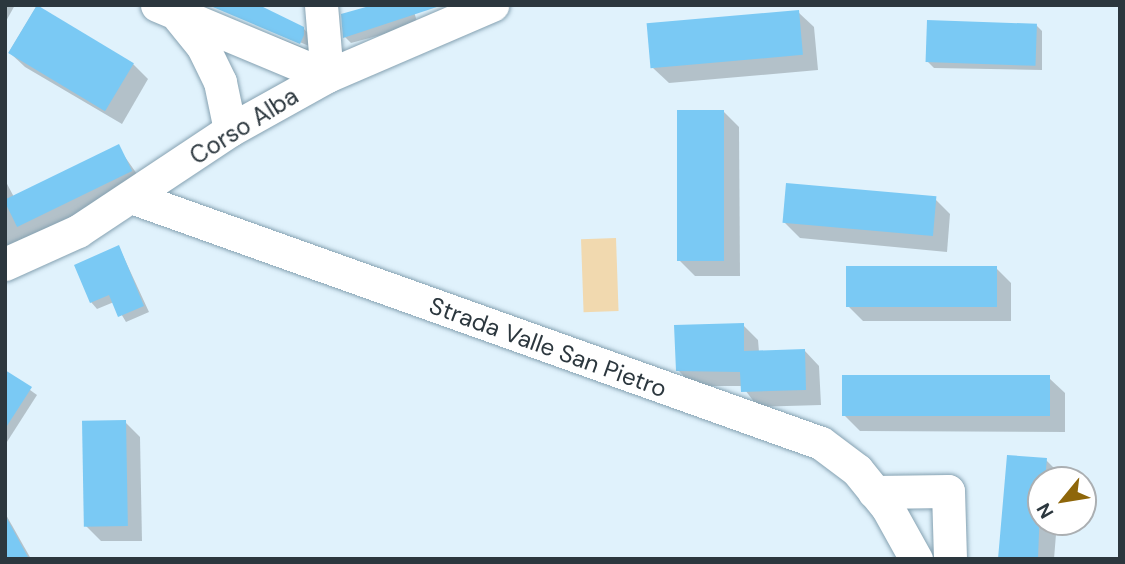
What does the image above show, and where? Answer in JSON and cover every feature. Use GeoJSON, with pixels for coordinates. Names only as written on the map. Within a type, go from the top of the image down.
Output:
{"type":"FeatureCollection","features":[{"type":"Feature","properties":{"kind":"street"},"geometry":{"type":"LineString","coordinates":[[168,11],[327,76],[321,5]]}},
{"type":"Feature","properties":{"kind":"street","name":"Corso Alba"},"geometry":{"type":"LineString","coordinates":[[5,264],[78,231],[134,198],[230,130],[327,76],[406,38],[492,5]]}},
{"type":"Feature","properties":{"kind":"street"},"geometry":{"type":"LineString","coordinates":[[168,11],[204,47],[220,82],[230,130]]}},
{"type":"Feature","properties":{"kind":"street","name":"Strada Valle San Pietro"},"geometry":{"type":"LineString","coordinates":[[134,198],[821,443],[857,470],[916,559]]}},
{"type":"Feature","properties":{"kind":"street"},"geometry":{"type":"LineString","coordinates":[[874,492],[948,491],[950,559]]}},
{"type":"Feature","properties":{"kind":"shaded area"},"geometry":{"type":"Polygon","coordinates":[[[616,238],[619,311],[584,312],[581,239],[616,238]]]}},
{"type":"Feature","properties":{"kind":"building"},"geometry":{"type":"Polygon","coordinates":[[[37,5],[134,63],[105,111],[8,53],[37,5]]]}},
{"type":"Feature","properties":{"kind":"building"},"geometry":{"type":"Polygon","coordinates":[[[208,5],[259,5],[304,27],[304,35],[300,44],[208,5]]]}},
{"type":"Feature","properties":{"kind":"building"},"geometry":{"type":"Polygon","coordinates":[[[373,5],[440,6],[343,38],[341,14],[373,5]]]}},
{"type":"Feature","properties":{"kind":"building"},"geometry":{"type":"Polygon","coordinates":[[[799,10],[803,55],[651,68],[647,23],[799,10]]]}},
{"type":"Feature","properties":{"kind":"building"},"geometry":{"type":"Polygon","coordinates":[[[927,20],[1037,24],[1035,66],[926,62],[927,20]]]}},
{"type":"Feature","properties":{"kind":"building"},"geometry":{"type":"Polygon","coordinates":[[[677,110],[724,110],[724,261],[677,261],[677,110]]]}},
{"type":"Feature","properties":{"kind":"building"},"geometry":{"type":"Polygon","coordinates":[[[119,144],[132,171],[17,227],[5,200],[119,144]]]}},
{"type":"Feature","properties":{"kind":"building"},"geometry":{"type":"Polygon","coordinates":[[[786,183],[936,196],[933,236],[783,223],[786,183]]]}},
{"type":"Feature","properties":{"kind":"building"},"geometry":{"type":"Polygon","coordinates":[[[119,245],[144,306],[118,317],[109,295],[90,303],[74,265],[119,245]]]}},
{"type":"Feature","properties":{"kind":"building"},"geometry":{"type":"Polygon","coordinates":[[[846,266],[997,266],[997,307],[846,307],[846,266]]]}},
{"type":"Feature","properties":{"kind":"building"},"geometry":{"type":"Polygon","coordinates":[[[744,323],[744,351],[805,349],[806,390],[741,392],[740,372],[676,371],[674,325],[744,323]]]}},
{"type":"Feature","properties":{"kind":"building"},"geometry":{"type":"Polygon","coordinates":[[[5,370],[32,387],[5,429],[5,370]]]}},
{"type":"Feature","properties":{"kind":"building"},"geometry":{"type":"Polygon","coordinates":[[[842,375],[1050,375],[1050,416],[842,416],[842,375]]]}},
{"type":"Feature","properties":{"kind":"building"},"geometry":{"type":"Polygon","coordinates":[[[126,420],[128,526],[84,527],[82,421],[126,420]]]}},
{"type":"Feature","properties":{"kind":"building"},"geometry":{"type":"Polygon","coordinates":[[[1007,455],[1047,458],[1046,466],[1027,466],[1027,536],[1039,536],[1038,559],[998,559],[1007,455]]]}},
{"type":"Feature","properties":{"kind":"building"},"geometry":{"type":"Polygon","coordinates":[[[5,515],[29,559],[5,559],[5,515]]]}}]}
